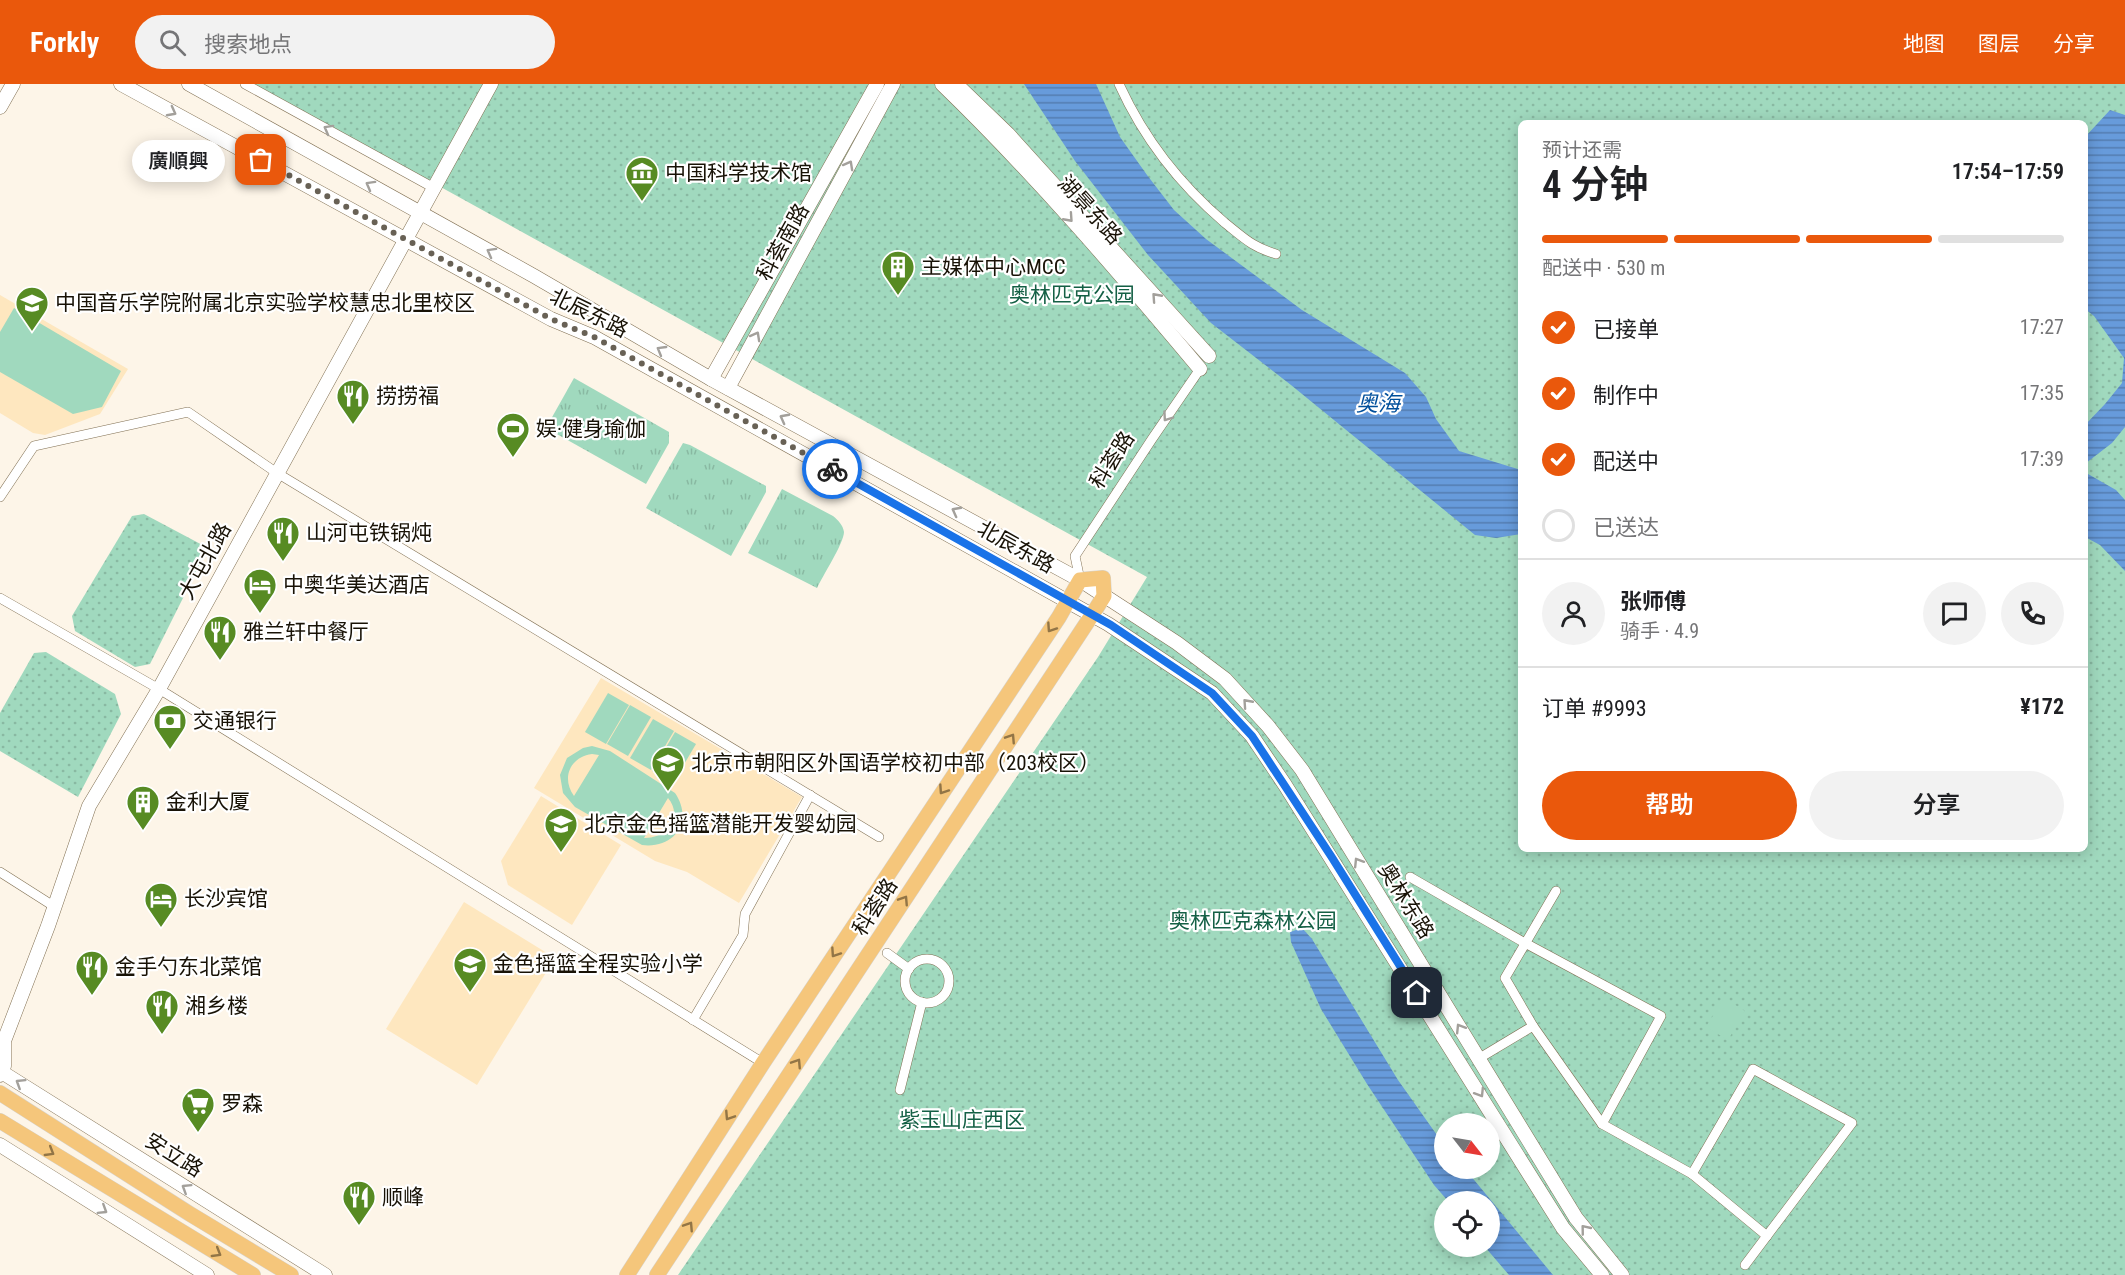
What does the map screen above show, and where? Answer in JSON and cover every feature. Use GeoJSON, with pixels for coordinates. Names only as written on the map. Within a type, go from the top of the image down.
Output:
{"type":"FeatureCollection","features":[{"type":"Feature","properties":{"kind":"main road"},"geometry":{"type":"LineString","coordinates":[[0,107],[13,84]]}},
{"type":"Feature","properties":{"kind":"main road","name":"北辰东路"},"geometry":{"type":"LineString","coordinates":[[121,84],[551,319],[594,337],[1092,615]]}},
{"type":"Feature","properties":{"kind":"main road","name":"北辰东路"},"geometry":{"type":"LineString","coordinates":[[189,84],[421,213],[711,379],[1080,579]]}},
{"type":"Feature","properties":{"kind":"main road","name":"大屯北路"},"geometry":{"type":"LineString","coordinates":[[0,1072],[4,1066],[4,1041],[55,908],[89,806],[159,689],[491,84]]}},
{"type":"Feature","properties":{"kind":"main road","name":"科荟南路"},"geometry":{"type":"LineString","coordinates":[[711,379],[877,84]]}},
{"type":"Feature","properties":{"kind":"main road","name":"科荟南路"},"geometry":{"type":"LineString","coordinates":[[728,388],[893,84]]}},
{"type":"Feature","properties":{"kind":"main road","name":"湖景东路"},"geometry":{"type":"LineString","coordinates":[[942,84],[996,137],[1177,330],[1209,356]]}},
{"type":"Feature","properties":{"kind":"main road","name":"湖景东路"},"geometry":{"type":"LineString","coordinates":[[956,84],[1008,134],[1177,330],[1200,369]]}},
{"type":"Feature","properties":{"kind":"main road"},"geometry":{"type":"LineString","coordinates":[[1080,579],[1103,578],[1104,596]]}},
{"type":"Feature","properties":{"kind":"main road","name":"科荟路"},"geometry":{"type":"LineString","coordinates":[[627,1275],[763,1063],[1068,601],[1080,579]]}},
{"type":"Feature","properties":{"kind":"main road","name":"科荟路"},"geometry":{"type":"LineString","coordinates":[[657,1275],[1104,596]]}},
{"type":"Feature","properties":{"kind":"main road","name":"奥林东路"},"geometry":{"type":"LineString","coordinates":[[1104,596],[1177,643],[1225,679],[1268,726],[1302,770],[1576,1218],[1622,1275]]}},
{"type":"Feature","properties":{"kind":"main road","name":"奥林东路"},"geometry":{"type":"LineString","coordinates":[[1092,615],[1212,693],[1252,736],[1331,856],[1563,1228],[1602,1275]]}},
{"type":"Feature","properties":{"kind":"main road","name":"安立路"},"geometry":{"type":"LineString","coordinates":[[0,1072],[325,1275]]}},
{"type":"Feature","properties":{"kind":"main road","name":"安立路"},"geometry":{"type":"LineString","coordinates":[[0,1093],[190,1214],[291,1275]]}},
{"type":"Feature","properties":{"kind":"main road"},"geometry":{"type":"LineString","coordinates":[[0,1121],[253,1275]]}},
{"type":"Feature","properties":{"kind":"main road"},"geometry":{"type":"LineString","coordinates":[[0,1145],[207,1275]]}},
{"type":"Feature","properties":{"kind":"street"},"geometry":{"type":"LineString","coordinates":[[245,84],[434,188]]}},
{"type":"Feature","properties":{"kind":"street"},"geometry":{"type":"LineString","coordinates":[[1119,84],[1143,129],[1172,171],[1198,200],[1256,248],[1276,254]]}},
{"type":"Feature","properties":{"kind":"street","name":"科荟路"},"geometry":{"type":"LineString","coordinates":[[1080,579],[1075,556],[1200,369]]}},
{"type":"Feature","properties":{"kind":"street"},"geometry":{"type":"LineString","coordinates":[[0,496],[34,446],[188,412],[277,473],[879,837]]}},
{"type":"Feature","properties":{"kind":"street"},"geometry":{"type":"LineString","coordinates":[[0,598],[159,689],[763,1063]]}},
{"type":"Feature","properties":{"kind":"street"},"geometry":{"type":"LineString","coordinates":[[693,1020],[742,934],[745,914],[810,795]]}},
{"type":"Feature","properties":{"kind":"street"},"geometry":{"type":"LineString","coordinates":[[0,872],[55,908]]}},
{"type":"Feature","properties":{"kind":"street"},"geometry":{"type":"LineString","coordinates":[[1410,877],[1525,943],[1661,1016],[1602,1124]]}},
{"type":"Feature","properties":{"kind":"street"},"geometry":{"type":"LineString","coordinates":[[1556,891],[1504,978],[1533,1026],[1602,1124],[1692,1174],[1767,1236]]}},
{"type":"Feature","properties":{"kind":"street"},"geometry":{"type":"LineString","coordinates":[[887,953],[909,969]]}},
{"type":"Feature","properties":{"kind":"street"},"geometry":{"type":"LineString","coordinates":[[931,959],[943,967],[948,980],[944,994],[933,1002],[922,1002],[913,998],[905,985],[905,978],[909,969],[917,961],[931,959]]}},
{"type":"Feature","properties":{"kind":"street"},"geometry":{"type":"LineString","coordinates":[[900,1090],[922,1002]]}},
{"type":"Feature","properties":{"kind":"street"},"geometry":{"type":"LineString","coordinates":[[1478,1059],[1533,1026]]}},
{"type":"Feature","properties":{"kind":"street"},"geometry":{"type":"LineString","coordinates":[[1692,1174],[1753,1069],[1852,1124],[1745,1265]]}},
{"type":"Feature","properties":{"kind":"shaded area","name":"中国音乐学院附属北京实验学校慧忠北里校区"},"geometry":{"type":"Polygon","coordinates":[[[0,295],[128,369],[100,414],[45,435],[33,433],[0,413],[0,295]]]}},
{"type":"Feature","properties":{"kind":"shaded area","name":"北京市朝阳区外国语学校初中部（203校区）"},"geometry":{"type":"Polygon","coordinates":[[[601,678],[802,797],[739,903],[687,872],[655,861],[534,788],[601,678]]]}},
{"type":"Feature","properties":{"kind":"shaded area","name":"北京金色摇篮潜能开发婴幼园"},"geometry":{"type":"Polygon","coordinates":[[[541,796],[621,845],[572,925],[508,885],[501,861],[541,796]]]}},
{"type":"Feature","properties":{"kind":"shaded area","name":"金色摇篮全程实验小学"},"geometry":{"type":"Polygon","coordinates":[[[464,902],[555,958],[477,1085],[386,1029],[464,902]]]}},
{"type":"Feature","properties":{"kind":"green space","name":"奥林匹克森林公园"},"geometry":{"type":"Polygon","coordinates":[[[254,84],[2125,84],[2125,1275],[678,1275],[1098,657],[1147,577],[254,84]]]}},
{"type":"Feature","properties":{"kind":"green space","name":"中国音乐学院附属北京实验学校慧忠北里校区"},"geometry":{"type":"Polygon","coordinates":[[[14,308],[121,371],[102,407],[73,414],[0,372],[0,332],[14,308]]]}},
{"type":"Feature","properties":{"kind":"green space"},"geometry":{"type":"Polygon","coordinates":[[[574,378],[669,432],[669,443],[646,484],[546,428],[574,378]]]}},
{"type":"Feature","properties":{"kind":"green space"},"geometry":{"type":"Polygon","coordinates":[[[683,443],[766,486],[766,492],[731,556],[646,508],[683,443]]]}},
{"type":"Feature","properties":{"kind":"green space"},"geometry":{"type":"Polygon","coordinates":[[[782,489],[833,516],[843,529],[840,544],[817,588],[748,553],[782,489]]]}},
{"type":"Feature","properties":{"kind":"green space"},"geometry":{"type":"Polygon","coordinates":[[[144,514],[208,548],[150,664],[135,667],[75,631],[72,616],[132,516],[144,514]]]}},
{"type":"Feature","properties":{"kind":"green space"},"geometry":{"type":"Polygon","coordinates":[[[46,652],[115,694],[121,714],[78,797],[0,751],[0,713],[34,653],[46,652]]]}},
{"type":"Feature","properties":{"kind":"green space"},"geometry":{"type":"Polygon","coordinates":[[[608,693],[629,705],[606,744],[585,732],[608,693]]]}},
{"type":"Feature","properties":{"kind":"green space"},"geometry":{"type":"Polygon","coordinates":[[[630,705],[651,717],[628,756],[607,744],[630,705]]]}},
{"type":"Feature","properties":{"kind":"green space"},"geometry":{"type":"Polygon","coordinates":[[[653,719],[674,731],[651,770],[630,758],[653,719]]]}},
{"type":"Feature","properties":{"kind":"green space"},"geometry":{"type":"Polygon","coordinates":[[[675,732],[696,744],[673,783],[652,771],[675,732]]]}},
{"type":"Feature","properties":{"kind":"green space"},"geometry":{"type":"Polygon","coordinates":[[[592,746],[610,751],[675,793],[680,803],[682,823],[672,838],[654,845],[642,845],[575,807],[563,793],[560,775],[567,758],[583,748],[592,746]],[[592,754],[578,759],[570,769],[568,782],[574,796],[599,755],[592,754]],[[668,798],[644,838],[659,835],[670,826],[674,812],[668,798]]]}},
{"type":"Feature","properties":{"kind":"green space"},"geometry":{"type":"Polygon","coordinates":[[[1724,998],[1745,1011],[1728,1040],[1706,1027],[1724,998]]]}},
{"type":"Feature","properties":{"kind":"water","name":"奥海"},"geometry":{"type":"Polygon","coordinates":[[[1024,84],[1096,84],[1120,137],[1174,210],[1206,239],[1302,310],[1405,373],[1426,397],[1436,419],[1459,451],[1518,469],[1518,534],[1496,538],[1475,535],[1211,323],[1148,255],[1075,161],[1024,84]]]}},
{"type":"Feature","properties":{"kind":"water"},"geometry":{"type":"Polygon","coordinates":[[[2110,110],[2125,115],[2125,427],[2112,443],[2088,461],[2088,422],[2122,383],[2124,358],[2094,316],[2088,311],[2088,134],[2110,110]]]}},
{"type":"Feature","properties":{"kind":"water"},"geometry":{"type":"Polygon","coordinates":[[[2088,474],[2116,490],[2125,500],[2125,571],[2100,545],[2088,539],[2088,474]]]}},
{"type":"Feature","properties":{"kind":"water"},"geometry":{"type":"Polygon","coordinates":[[[1302,928],[1312,939],[1398,1080],[1434,1131],[1434,1179],[1473,1179],[1483,1191],[1439,1191],[1434,1185],[1367,1084],[1321,1009],[1291,942],[1290,932],[1302,928]]]}},
{"type":"Feature","properties":{"kind":"water"},"geometry":{"type":"Polygon","coordinates":[[[1500,1211],[1553,1275],[1509,1275],[1494,1257],[1500,1257],[1500,1211]]]}},
{"type":"Feature","properties":{"kind":"way so far"},"geometry":{"type":"LineString","coordinates":[[261,160],[551,319],[594,337],[832,469]]}},
{"type":"Feature","properties":{"kind":"place","name":"廣順興"},"geometry":{"type":"Point","coordinates":[261,160]}},
{"type":"Feature","properties":{"kind":"place","name":"中国科学技术馆"},"geometry":{"type":"Point","coordinates":[642,202]}},
{"type":"Feature","properties":{"kind":"place","name":"主媒体中心MCC"},"geometry":{"type":"Point","coordinates":[898,296]}},
{"type":"Feature","properties":{"kind":"place","name":"中国音乐学院附属北京实验学校慧忠北里校区"},"geometry":{"type":"Point","coordinates":[32,332]}},
{"type":"Feature","properties":{"kind":"place","name":"捞捞福"},"geometry":{"type":"Point","coordinates":[353,425]}},
{"type":"Feature","properties":{"kind":"place","name":"娱·健身瑜伽"},"geometry":{"type":"Point","coordinates":[513,458]}},
{"type":"Feature","properties":{"kind":"place","name":"山河屯铁锅炖"},"geometry":{"type":"Point","coordinates":[283,562]}},
{"type":"Feature","properties":{"kind":"place","name":"中奥华美达酒店"},"geometry":{"type":"Point","coordinates":[260,614]}},
{"type":"Feature","properties":{"kind":"place","name":"雅兰轩中餐厅"},"geometry":{"type":"Point","coordinates":[220,661]}},
{"type":"Feature","properties":{"kind":"place","name":"交通银行"},"geometry":{"type":"Point","coordinates":[170,750]}},
{"type":"Feature","properties":{"kind":"place","name":"北京市朝阳区外国语学校初中部（203校区）"},"geometry":{"type":"Point","coordinates":[668,792]}},
{"type":"Feature","properties":{"kind":"place","name":"金利大厦"},"geometry":{"type":"Point","coordinates":[143,831]}},
{"type":"Feature","properties":{"kind":"place","name":"北京金色摇篮潜能开发婴幼园"},"geometry":{"type":"Point","coordinates":[561,853]}},
{"type":"Feature","properties":{"kind":"place","name":"长沙宾馆"},"geometry":{"type":"Point","coordinates":[161,928]}},
{"type":"Feature","properties":{"kind":"place","name":"金色摇篮全程实验小学"},"geometry":{"type":"Point","coordinates":[470,993]}},
{"type":"Feature","properties":{"kind":"place","name":"金手勺东北菜馆"},"geometry":{"type":"Point","coordinates":[92,996]}},
{"type":"Feature","properties":{"kind":"place","name":"湘乡楼"},"geometry":{"type":"Point","coordinates":[162,1035]}},
{"type":"Feature","properties":{"kind":"place","name":"罗森"},"geometry":{"type":"Point","coordinates":[198,1133]}},
{"type":"Feature","properties":{"kind":"place","name":"顺峰"},"geometry":{"type":"Point","coordinates":[359,1226]}},
{"type":"Feature","properties":{"kind":"route"},"geometry":{"type":"LineString","coordinates":[[832,469],[1111,625],[1212,693],[1252,736],[1285,784],[1417,993]]}},
{"type":"Feature","properties":{"kind":"park label","name":"奥林匹克公园"},"geometry":{"type":"Point","coordinates":[1072,295]}},
{"type":"Feature","properties":{"kind":"park label","name":"紫玉山庄西区"},"geometry":{"type":"Point","coordinates":[962,1120]}}]}
